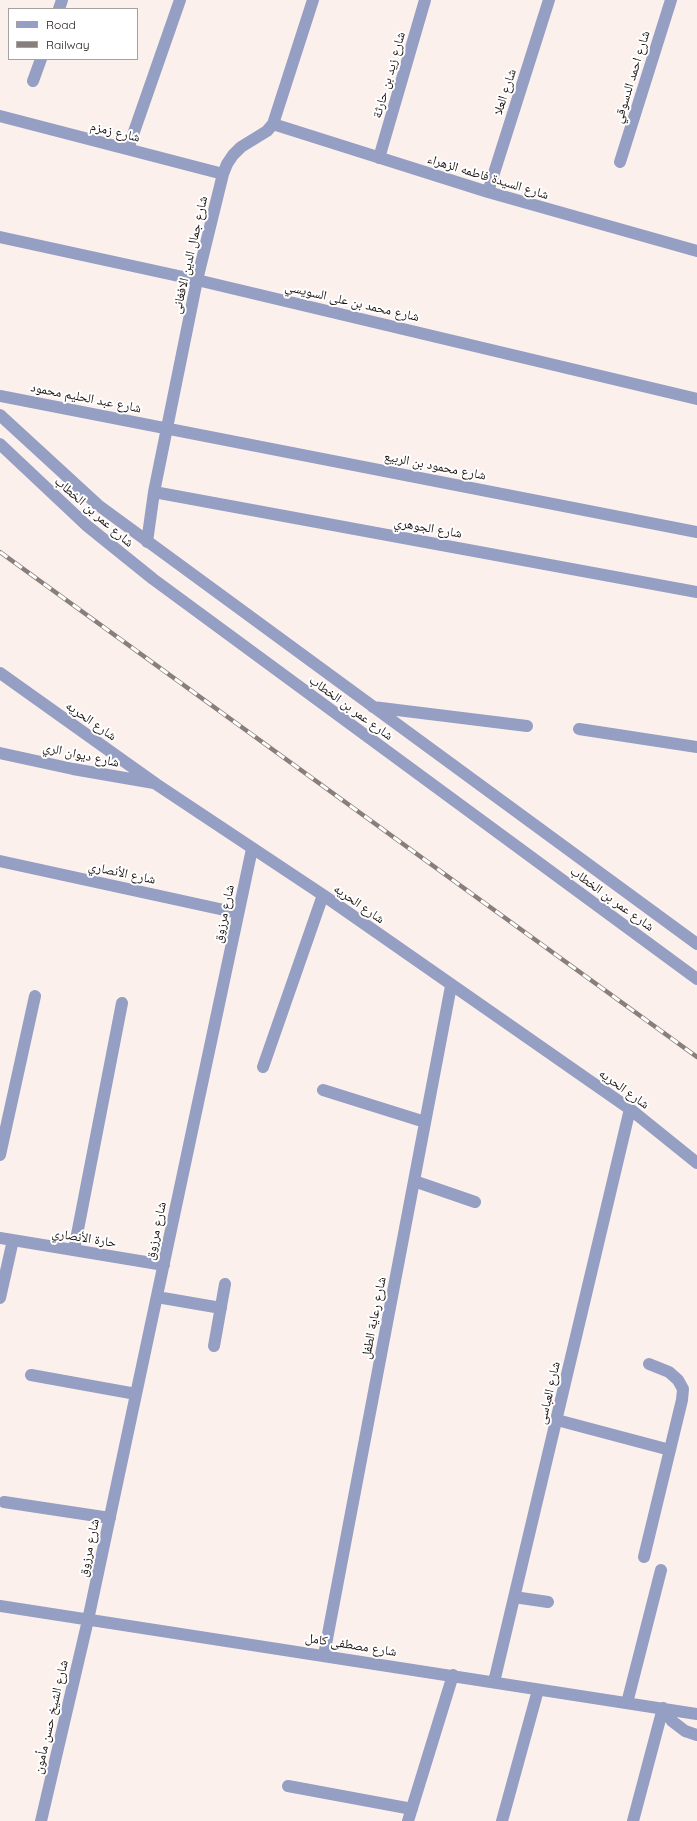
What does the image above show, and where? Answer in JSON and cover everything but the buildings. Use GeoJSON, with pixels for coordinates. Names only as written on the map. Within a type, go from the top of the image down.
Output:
{"type":"FeatureCollection","features":[{"type":"Feature","properties":{"kind":"street"},"geometry":{"type":"LineString","coordinates":[[128,149],[180,0]]}},
{"type":"Feature","properties":{"kind":"street"},"geometry":{"type":"LineString","coordinates":[[274,124],[313,0]]}},
{"type":"Feature","properties":{"kind":"street","name":"شارع زيد بن حارثة"},"geometry":{"type":"LineString","coordinates":[[379,158],[425,0]]}},
{"type":"Feature","properties":{"kind":"street","name":"شارع العلا"},"geometry":{"type":"LineString","coordinates":[[488,192],[549,0]]}},
{"type":"Feature","properties":{"kind":"street","name":"شارع احمد الدسوقي"},"geometry":{"type":"LineString","coordinates":[[620,162],[671,0]]}},
{"type":"Feature","properties":{"kind":"street"},"geometry":{"type":"LineString","coordinates":[[33,81],[41,60]]}},
{"type":"Feature","properties":{"kind":"street","name":"شارع زمزم"},"geometry":{"type":"LineString","coordinates":[[0,116],[223,174]]}},
{"type":"Feature","properties":{"kind":"street","name":"شارع السيدة فاطمه الزهراء"},"geometry":{"type":"LineString","coordinates":[[274,124],[488,192],[697,251]]}},
{"type":"Feature","properties":{"kind":"street","name":"شارع جمال الدين الافغانى"},"geometry":{"type":"LineString","coordinates":[[147,542],[154,492],[197,280],[223,174],[233,154],[241,147],[263,135],[274,124]]}},
{"type":"Feature","properties":{"kind":"street","name":"شارع محمد بن على السويسي"},"geometry":{"type":"LineString","coordinates":[[0,237],[197,280],[697,398]]}},
{"type":"Feature","properties":{"kind":"street","name":"شارع عبد الحليم محمود"},"geometry":{"type":"LineString","coordinates":[[0,396],[167,428]]}},
{"type":"Feature","properties":{"kind":"street","name":"شارع عمر بن الخطاب"},"geometry":{"type":"LineString","coordinates":[[0,415],[98,505],[697,944]]}},
{"type":"Feature","properties":{"kind":"street","name":"شارع محمود بن الربيع"},"geometry":{"type":"LineString","coordinates":[[167,428],[697,532]]}},
{"type":"Feature","properties":{"kind":"street","name":"شارع عمر بن الخطاب"},"geometry":{"type":"LineString","coordinates":[[0,444],[76,516],[152,579],[697,979]]}},
{"type":"Feature","properties":{"kind":"street","name":"شارع الجوهري"},"geometry":{"type":"LineString","coordinates":[[154,492],[697,592]]}},
{"type":"Feature","properties":{"kind":"street","name":"شارع الحريه"},"geometry":{"type":"LineString","coordinates":[[0,673],[156,784],[323,895],[630,1110],[697,1162]]}},
{"type":"Feature","properties":{"kind":"street"},"geometry":{"type":"LineString","coordinates":[[372,706],[527,726]]}},
{"type":"Feature","properties":{"kind":"street"},"geometry":{"type":"LineString","coordinates":[[579,729],[697,747]]}},
{"type":"Feature","properties":{"kind":"street","name":"شارع ديوان الري"},"geometry":{"type":"LineString","coordinates":[[0,753],[156,784]]}},
{"type":"Feature","properties":{"kind":"street","name":"شارع مرزوق"},"geometry":{"type":"LineString","coordinates":[[88,1620],[252,849]]}},
{"type":"Feature","properties":{"kind":"street","name":"شارع الأنصاري"},"geometry":{"type":"LineString","coordinates":[[0,861],[238,913]]}},
{"type":"Feature","properties":{"kind":"street"},"geometry":{"type":"LineString","coordinates":[[262,1068],[323,895]]}},
{"type":"Feature","properties":{"kind":"street","name":"شارع رعاية الطفل"},"geometry":{"type":"LineString","coordinates":[[324,1655],[451,986]]}},
{"type":"Feature","properties":{"kind":"street"},"geometry":{"type":"LineString","coordinates":[[0,1155],[35,996]]}},
{"type":"Feature","properties":{"kind":"street"},"geometry":{"type":"LineString","coordinates":[[74,1250],[122,1003]]}},
{"type":"Feature","properties":{"kind":"street"},"geometry":{"type":"LineString","coordinates":[[323,1090],[425,1122]]}},
{"type":"Feature","properties":{"kind":"street","name":"شارع العباسى"},"geometry":{"type":"LineString","coordinates":[[494,1682],[630,1110]]}},
{"type":"Feature","properties":{"kind":"street"},"geometry":{"type":"LineString","coordinates":[[414,1181],[475,1202]]}},
{"type":"Feature","properties":{"kind":"street","name":"حارة الأنصاري"},"geometry":{"type":"LineString","coordinates":[[0,1238],[164,1265]]}},
{"type":"Feature","properties":{"kind":"street"},"geometry":{"type":"LineString","coordinates":[[0,1298],[13,1240]]}},
{"type":"Feature","properties":{"kind":"street"},"geometry":{"type":"LineString","coordinates":[[214,1346],[225,1284]]}},
{"type":"Feature","properties":{"kind":"street"},"geometry":{"type":"LineString","coordinates":[[157,1297],[220,1308]]}},
{"type":"Feature","properties":{"kind":"street"},"geometry":{"type":"LineString","coordinates":[[644,1556],[682,1400],[683,1389],[678,1380],[669,1372],[649,1364]]}},
{"type":"Feature","properties":{"kind":"street"},"geometry":{"type":"LineString","coordinates":[[31,1375],[136,1394]]}},
{"type":"Feature","properties":{"kind":"street"},"geometry":{"type":"LineString","coordinates":[[557,1420],[670,1450]]}},
{"type":"Feature","properties":{"kind":"street"},"geometry":{"type":"LineString","coordinates":[[4,1502],[110,1518]]}},
{"type":"Feature","properties":{"kind":"street"},"geometry":{"type":"LineString","coordinates":[[626,1704],[661,1570]]}},
{"type":"Feature","properties":{"kind":"street"},"geometry":{"type":"LineString","coordinates":[[514,1597],[548,1602]]}},
{"type":"Feature","properties":{"kind":"street","name":"شارع مصطفى كامل"},"geometry":{"type":"LineString","coordinates":[[0,1606],[697,1714]]}},
{"type":"Feature","properties":{"kind":"street","name":"شارع الشيخ حسن مأمون"},"geometry":{"type":"LineString","coordinates":[[41,1821],[88,1620]]}},
{"type":"Feature","properties":{"kind":"street"},"geometry":{"type":"LineString","coordinates":[[288,1786],[410,1815],[453,1676]]}},
{"type":"Feature","properties":{"kind":"street"},"geometry":{"type":"LineString","coordinates":[[502,1821],[538,1690]]}},
{"type":"Feature","properties":{"kind":"street"},"geometry":{"type":"LineString","coordinates":[[663,1708],[672,1721],[686,1731],[697,1735]]}},
{"type":"Feature","properties":{"kind":"street"},"geometry":{"type":"LineString","coordinates":[[633,1821],[663,1708]]}},
{"type":"Feature","properties":{"kind":"railway"},"geometry":{"type":"LineString","coordinates":[[0,552],[697,1057]]}}]}
